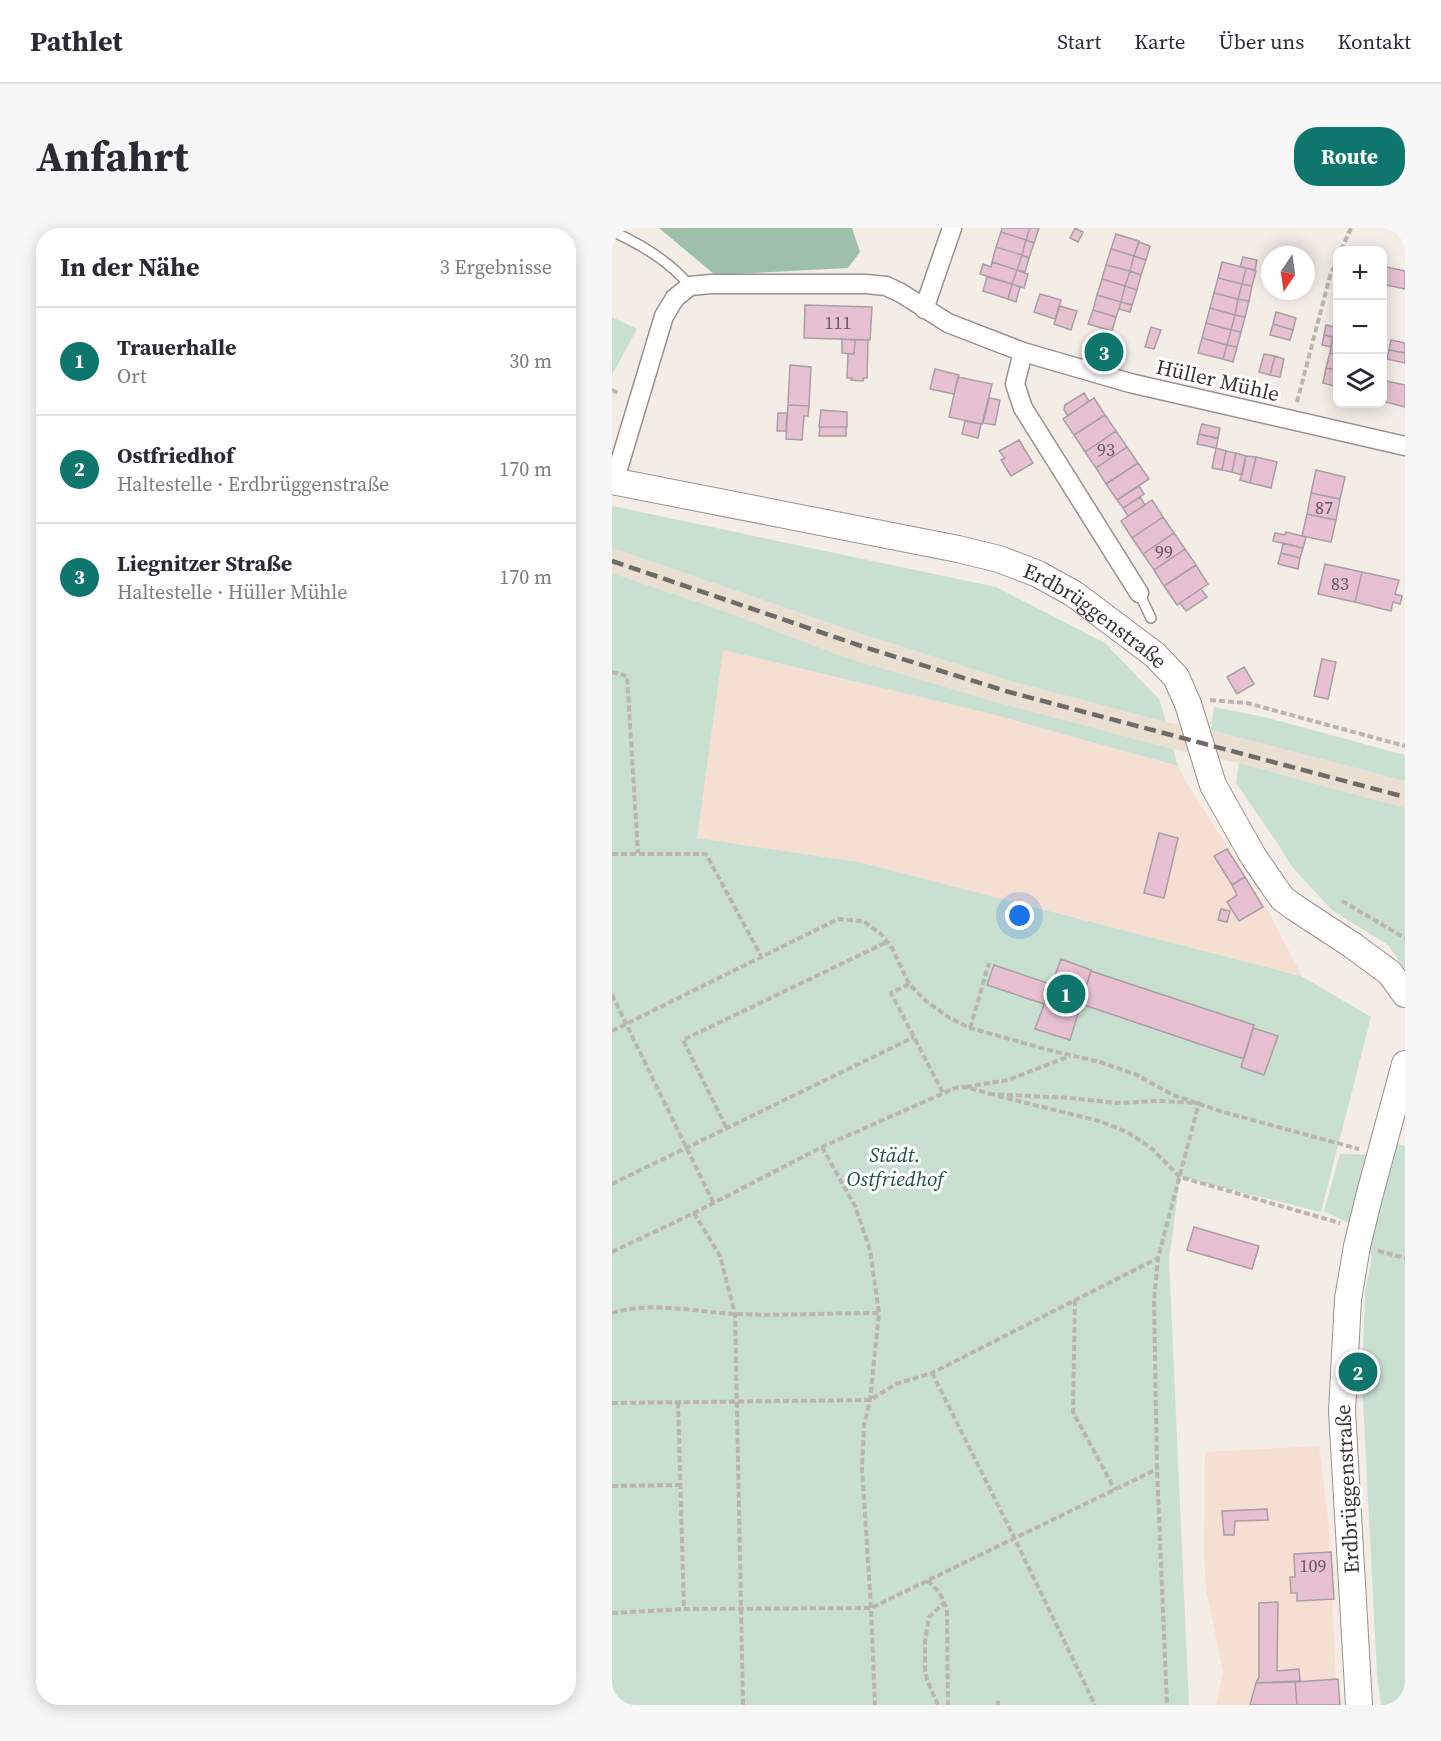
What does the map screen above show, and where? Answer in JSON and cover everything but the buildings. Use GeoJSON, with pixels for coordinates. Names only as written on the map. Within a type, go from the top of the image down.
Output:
{"type":"FeatureCollection","features":[{"type":"Feature","properties":{"kind":"street"},"geometry":{"type":"LineString","coordinates":[[924,309],[952,228]]}},
{"type":"Feature","properties":{"kind":"street","name":"Hüller Mühle"},"geometry":{"type":"LineString","coordinates":[[690,286],[711,284],[886,286],[948,323],[1023,352],[1130,383],[1405,446]]}},
{"type":"Feature","properties":{"kind":"street"},"geometry":{"type":"LineString","coordinates":[[613,481],[664,316],[675,298],[690,286]]}},
{"type":"Feature","properties":{"kind":"street"},"geometry":{"type":"LineString","coordinates":[[1023,352],[1015,384],[1023,408],[1139,593]]}},
{"type":"Feature","properties":{"kind":"street","name":"Erdbrüggenstraße"},"geometry":{"type":"LineString","coordinates":[[613,481],[999,559],[1038,574],[1074,594],[1155,655],[1176,677],[1188,704],[1213,785],[1253,856],[1283,899],[1390,973],[1405,994]]}},
{"type":"Feature","properties":{"kind":"street","name":"Erdbrüggenstraße"},"geometry":{"type":"LineString","coordinates":[[1359,1705],[1342,1411],[1348,1299],[1361,1229],[1405,1064]]}},
{"type":"Feature","properties":{"kind":"lane"},"geometry":{"type":"LineString","coordinates":[[612,231],[643,246],[679,272],[690,286]]}},
{"type":"Feature","properties":{"kind":"lane"},"geometry":{"type":"LineString","coordinates":[[1139,593],[1151,618]]}},
{"type":"Feature","properties":{"kind":"path"},"geometry":{"type":"LineString","coordinates":[[1343,246],[1352,228]]}},
{"type":"Feature","properties":{"kind":"path"},"geometry":{"type":"LineString","coordinates":[[1293,420],[1333,270]]}},
{"type":"Feature","properties":{"kind":"path"},"geometry":{"type":"LineString","coordinates":[[612,672],[627,676],[638,853]]}},
{"type":"Feature","properties":{"kind":"path"},"geometry":{"type":"LineString","coordinates":[[1188,704],[1205,700],[1247,703],[1405,746]]}},
{"type":"Feature","properties":{"kind":"path"},"geometry":{"type":"LineString","coordinates":[[612,854],[706,854],[761,956]]}},
{"type":"Feature","properties":{"kind":"path"},"geometry":{"type":"LineString","coordinates":[[1342,901],[1405,938]]}},
{"type":"Feature","properties":{"kind":"path"},"geometry":{"type":"LineString","coordinates":[[612,1031],[838,919],[863,921],[888,942],[909,984],[926,1001],[970,1028],[1100,1062],[1137,1076],[1173,1095],[1223,1112],[1380,1155]]}},
{"type":"Feature","properties":{"kind":"path"},"geometry":{"type":"LineString","coordinates":[[726,1127],[683,1040],[888,942]]}},
{"type":"Feature","properties":{"kind":"path"},"geometry":{"type":"LineString","coordinates":[[970,1028],[989,963]]}},
{"type":"Feature","properties":{"kind":"path"},"geometry":{"type":"LineString","coordinates":[[909,984],[891,993],[944,1093]]}},
{"type":"Feature","properties":{"kind":"path"},"geometry":{"type":"LineString","coordinates":[[612,995],[684,1147],[714,1204]]}},
{"type":"Feature","properties":{"kind":"path"},"geometry":{"type":"LineString","coordinates":[[612,1184],[684,1147],[915,1037]]}},
{"type":"Feature","properties":{"kind":"path"},"geometry":{"type":"LineString","coordinates":[[612,1252],[714,1204],[822,1147],[955,1088],[1008,1080],[1071,1056]]}},
{"type":"Feature","properties":{"kind":"path"},"geometry":{"type":"LineString","coordinates":[[964,1087],[1099,1121],[1127,1132],[1150,1147],[1180,1177],[1361,1229]]}},
{"type":"Feature","properties":{"kind":"path"},"geometry":{"type":"LineString","coordinates":[[989,1094],[1070,1098],[1117,1104],[1158,1101],[1199,1103]]}},
{"type":"Feature","properties":{"kind":"path"},"geometry":{"type":"LineString","coordinates":[[1167,1705],[1157,1469],[1154,1300],[1158,1258],[1199,1103]]}},
{"type":"Feature","properties":{"kind":"path"},"geometry":{"type":"LineString","coordinates":[[822,1147],[855,1206],[870,1250],[879,1313],[870,1400],[864,1425],[862,1468],[875,1705]]}},
{"type":"Feature","properties":{"kind":"path"},"geometry":{"type":"LineString","coordinates":[[694,1214],[720,1256],[735,1314],[743,1705]]}},
{"type":"Feature","properties":{"kind":"path"},"geometry":{"type":"LineString","coordinates":[[612,1403],[870,1400],[896,1384],[932,1373],[1158,1258]]}},
{"type":"Feature","properties":{"kind":"path"},"geometry":{"type":"LineString","coordinates":[[1075,1300],[1073,1412],[1115,1490]]}},
{"type":"Feature","properties":{"kind":"path"},"geometry":{"type":"LineString","coordinates":[[612,1313],[647,1308],[695,1309],[735,1314],[879,1313]]}},
{"type":"Feature","properties":{"kind":"path"},"geometry":{"type":"LineString","coordinates":[[932,1373],[1095,1705]]}},
{"type":"Feature","properties":{"kind":"path"},"geometry":{"type":"LineString","coordinates":[[678,1402],[684,1609]]}},
{"type":"Feature","properties":{"kind":"path"},"geometry":{"type":"LineString","coordinates":[[612,1613],[684,1609],[871,1608],[1157,1469]]}},
{"type":"Feature","properties":{"kind":"path"},"geometry":{"type":"LineString","coordinates":[[612,1486],[681,1485]]}},
{"type":"Feature","properties":{"kind":"path"},"geometry":{"type":"LineString","coordinates":[[927,1581],[936,1588],[945,1602],[947,1612],[947,1704]]}},
{"type":"Feature","properties":{"kind":"path"},"geometry":{"type":"LineString","coordinates":[[938,1705],[927,1680],[925,1641],[929,1617],[945,1602]]}},
{"type":"Feature","properties":{"kind":"shaded area"},"geometry":{"type":"Polygon","coordinates":[[[612,548],[856,632],[1007,680],[1405,781],[1405,808],[1239,763],[1173,749],[996,702],[844,657],[729,613],[612,573],[612,548]]]}},
{"type":"Feature","properties":{"kind":"shaded area"},"geometry":{"type":"Polygon","coordinates":[[[723,650],[991,714],[1178,766],[1267,909],[1302,976],[859,862],[696,838],[723,650]]]}},
{"type":"Feature","properties":{"kind":"shaded area"},"geometry":{"type":"Polygon","coordinates":[[[1319,1446],[1329,1526],[1337,1705],[1216,1705],[1223,1671],[1206,1589],[1205,1452],[1319,1446]]]}},
{"type":"Feature","properties":{"kind":"green space"},"geometry":{"type":"Polygon","coordinates":[[[659,228],[852,228],[860,252],[848,268],[715,275],[659,228]]]}},
{"type":"Feature","properties":{"kind":"green space"},"geometry":{"type":"Polygon","coordinates":[[[612,317],[637,329],[612,375],[612,317]]]}},
{"type":"Feature","properties":{"kind":"green space"},"geometry":{"type":"Polygon","coordinates":[[[612,506],[996,587],[1105,643],[1159,699],[1166,722],[1007,680],[856,632],[612,548],[612,506]]]}},
{"type":"Feature","properties":{"kind":"green space","name":"Städt. Ostfriedhof"},"geometry":{"type":"Polygon","coordinates":[[[612,573],[729,613],[844,657],[996,702],[1173,749],[1178,766],[991,714],[723,650],[697,838],[859,862],[1301,976],[1371,1017],[1321,1212],[1180,1177],[1169,1260],[1189,1705],[612,1705],[612,573]]]}},
{"type":"Feature","properties":{"kind":"green space"},"geometry":{"type":"Polygon","coordinates":[[[1214,707],[1264,717],[1405,755],[1405,781],[1211,730],[1214,707]]]}},
{"type":"Feature","properties":{"kind":"green space"},"geometry":{"type":"Polygon","coordinates":[[[1239,763],[1405,808],[1405,969],[1388,945],[1332,910],[1292,867],[1236,783],[1239,763]]]}},
{"type":"Feature","properties":{"kind":"green space"},"geometry":{"type":"Polygon","coordinates":[[[1384,1141],[1405,1146],[1405,1705],[1381,1705],[1377,1675],[1362,1381],[1365,1292],[1372,1257],[1361,1229],[1324,1211],[1340,1154],[1380,1155],[1384,1141]]]}},
{"type":"Feature","properties":{"kind":"railway"},"geometry":{"type":"LineString","coordinates":[[612,561],[867,648],[1009,692],[1405,797]]}},
{"type":"Feature","properties":{"kind":"place","name":"Liegnitzer Straße"},"geometry":{"type":"Point","coordinates":[1104,352]}},
{"type":"Feature","properties":{"kind":"place","name":"Trauerhalle"},"geometry":{"type":"Point","coordinates":[1066,994]}},
{"type":"Feature","properties":{"kind":"place","name":"Ostfriedhof"},"geometry":{"type":"Point","coordinates":[1358,1372]}}]}
